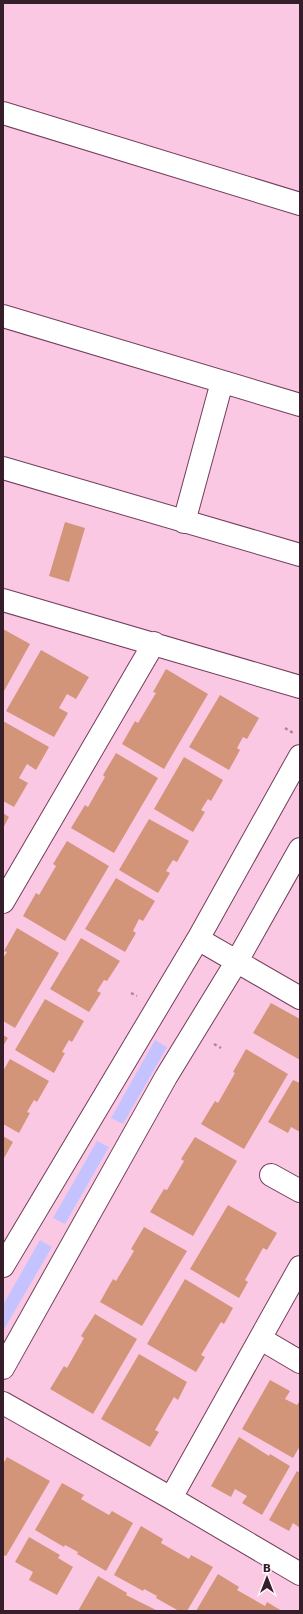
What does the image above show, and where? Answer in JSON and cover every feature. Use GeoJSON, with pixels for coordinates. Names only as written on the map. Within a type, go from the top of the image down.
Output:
{"type":"FeatureCollection","features":[{"type":"Feature","properties":{"kind":"street"},"geometry":{"type":"LineString","coordinates":[[3,113],[300,204]]}},
{"type":"Feature","properties":{"kind":"street"},"geometry":{"type":"LineString","coordinates":[[3,316],[300,405]]}},
{"type":"Feature","properties":{"kind":"street"},"geometry":{"type":"LineString","coordinates":[[184,522],[222,382]]}},
{"type":"Feature","properties":{"kind":"street"},"geometry":{"type":"LineString","coordinates":[[3,468],[300,555]]}},
{"type":"Feature","properties":{"kind":"street"},"geometry":{"type":"LineString","coordinates":[[3,600],[300,687]]}},
{"type":"Feature","properties":{"kind":"street"},"geometry":{"type":"LineString","coordinates":[[3,902],[154,643]]}},
{"type":"Feature","properties":{"kind":"street"},"geometry":{"type":"LineString","coordinates":[[3,1266],[198,939],[300,756]]}},
{"type":"Feature","properties":{"kind":"street"},"geometry":{"type":"LineString","coordinates":[[3,1368],[166,1078],[237,961],[300,849]]}},
{"type":"Feature","properties":{"kind":"street"},"geometry":{"type":"LineString","coordinates":[[198,939],[300,998]]}},
{"type":"Feature","properties":{"kind":"street"},"geometry":{"type":"LineString","coordinates":[[271,1175],[300,1191]]}},
{"type":"Feature","properties":{"kind":"street"},"geometry":{"type":"LineString","coordinates":[[171,1498],[300,1267]]}},
{"type":"Feature","properties":{"kind":"street"},"geometry":{"type":"LineString","coordinates":[[261,1339],[300,1362]]}},
{"type":"Feature","properties":{"kind":"street"},"geometry":{"type":"LineString","coordinates":[[3,1403],[171,1498],[300,1574]]}},
{"type":"Feature","properties":{"kind":"shaded area"},"geometry":{"type":"Polygon","coordinates":[[[155,1040],[167,1047],[123,1124],[111,1118],[155,1040]]]}},
{"type":"Feature","properties":{"kind":"shaded area"},"geometry":{"type":"Polygon","coordinates":[[[97,1141],[109,1147],[65,1224],[53,1218],[97,1141]]]}},
{"type":"Feature","properties":{"kind":"shaded area"},"geometry":{"type":"Polygon","coordinates":[[[40,1240],[52,1247],[3,1331],[3,1305],[40,1240]]]}},
{"type":"Feature","properties":{"kind":"building"},"geometry":{"type":"Polygon","coordinates":[[[65,522],[85,528],[69,582],[49,576],[65,522]]]}},
{"type":"Feature","properties":{"kind":"building"},"geometry":{"type":"Polygon","coordinates":[[[3,629],[30,644],[3,693],[3,629]]]}},
{"type":"Feature","properties":{"kind":"building"},"geometry":{"type":"Polygon","coordinates":[[[41,650],[89,677],[76,699],[67,694],[59,708],[68,713],[54,737],[6,711],[41,650]]]}},
{"type":"Feature","properties":{"kind":"building"},"geometry":{"type":"Polygon","coordinates":[[[166,669],[208,694],[164,769],[122,744],[135,721],[138,723],[156,693],[153,692],[166,669]]]}},
{"type":"Feature","properties":{"kind":"building"},"geometry":{"type":"Polygon","coordinates":[[[220,695],[259,718],[247,739],[243,737],[237,748],[240,750],[229,770],[189,747],[220,695]]]}},
{"type":"Feature","properties":{"kind":"building"},"geometry":{"type":"Polygon","coordinates":[[[3,721],[49,747],[36,770],[27,764],[19,778],[28,783],[14,807],[3,801],[3,721]]]}},
{"type":"Feature","properties":{"kind":"building"},"geometry":{"type":"Polygon","coordinates":[[[116,753],[158,778],[114,853],[71,828],[85,805],[88,807],[105,777],[103,775],[116,753]]]}},
{"type":"Feature","properties":{"kind":"building"},"geometry":{"type":"Polygon","coordinates":[[[184,757],[223,780],[211,801],[208,799],[201,810],[205,812],[193,832],[154,809],[184,757]]]}},
{"type":"Feature","properties":{"kind":"building"},"geometry":{"type":"Polygon","coordinates":[[[3,813],[9,817],[3,828],[3,813]]]}},
{"type":"Feature","properties":{"kind":"building"},"geometry":{"type":"Polygon","coordinates":[[[149,819],[189,841],[177,862],[173,860],[166,871],[170,873],[158,893],[119,870],[149,819]]]}},
{"type":"Feature","properties":{"kind":"building"},"geometry":{"type":"Polygon","coordinates":[[[67,841],[109,866],[65,941],[23,916],[36,893],[39,895],[56,866],[53,864],[67,841]]]}},
{"type":"Feature","properties":{"kind":"building"},"geometry":{"type":"Polygon","coordinates":[[[116,878],[155,901],[143,921],[139,919],[133,931],[136,933],[125,952],[85,929],[116,878]]]}},
{"type":"Feature","properties":{"kind":"building"},"geometry":{"type":"Polygon","coordinates":[[[17,928],[59,953],[15,1028],[3,1021],[3,958],[7,952],[4,951],[17,928]]]}},
{"type":"Feature","properties":{"kind":"building"},"geometry":{"type":"Polygon","coordinates":[[[81,938],[120,961],[107,981],[104,980],[97,991],[101,993],[89,1012],[50,989],[81,938]]]}},
{"type":"Feature","properties":{"kind":"building"},"geometry":{"type":"Polygon","coordinates":[[[45,999],[84,1021],[72,1042],[69,1040],[62,1052],[65,1053],[54,1073],[15,1050],[45,999]]]}},
{"type":"Feature","properties":{"kind":"building"},"geometry":{"type":"Polygon","coordinates":[[[271,1003],[300,1019],[300,1060],[253,1033],[271,1003]]]}},
{"type":"Feature","properties":{"kind":"building"},"geometry":{"type":"Polygon","coordinates":[[[3,1035],[8,1038],[3,1046],[3,1035]]]}},
{"type":"Feature","properties":{"kind":"building"},"geometry":{"type":"Polygon","coordinates":[[[246,1049],[288,1074],[244,1149],[201,1124],[215,1101],[218,1103],[235,1073],[233,1072],[246,1049]]]}},
{"type":"Feature","properties":{"kind":"building"},"geometry":{"type":"Polygon","coordinates":[[[10,1059],[49,1081],[37,1102],[34,1100],[27,1112],[30,1113],[19,1133],[3,1124],[3,1071],[10,1059]]]}},
{"type":"Feature","properties":{"kind":"building"},"geometry":{"type":"Polygon","coordinates":[[[293,1080],[300,1083],[300,1132],[291,1127],[288,1133],[268,1122],[293,1080]]]}},
{"type":"Feature","properties":{"kind":"building"},"geometry":{"type":"Polygon","coordinates":[[[3,1136],[13,1142],[3,1160],[3,1136]]]}},
{"type":"Feature","properties":{"kind":"building"},"geometry":{"type":"Polygon","coordinates":[[[195,1137],[237,1161],[193,1236],[150,1212],[164,1189],[167,1190],[184,1161],[181,1159],[195,1137]]]}},
{"type":"Feature","properties":{"kind":"building"},"geometry":{"type":"Polygon","coordinates":[[[228,1205],[277,1233],[267,1250],[263,1248],[245,1280],[248,1282],[239,1298],[190,1269],[228,1205]]]}},
{"type":"Feature","properties":{"kind":"building"},"geometry":{"type":"Polygon","coordinates":[[[144,1227],[187,1251],[142,1326],[100,1302],[113,1279],[116,1281],[134,1251],[131,1249],[144,1227]]]}},
{"type":"Feature","properties":{"kind":"building"},"geometry":{"type":"Polygon","coordinates":[[[185,1279],[233,1308],[224,1324],[221,1322],[201,1355],[205,1357],[196,1372],[147,1344],[185,1279]]]}},
{"type":"Feature","properties":{"kind":"building"},"geometry":{"type":"Polygon","coordinates":[[[95,1314],[137,1339],[93,1414],[50,1389],[64,1366],[67,1368],[84,1338],[81,1336],[95,1314]]]}},
{"type":"Feature","properties":{"kind":"building"},"geometry":{"type":"Polygon","coordinates":[[[139,1354],[187,1382],[178,1400],[174,1397],[155,1430],[159,1432],[150,1447],[101,1419],[139,1354]]]}},
{"type":"Feature","properties":{"kind":"building"},"geometry":{"type":"Polygon","coordinates":[[[270,1380],[290,1391],[285,1399],[297,1405],[300,1400],[300,1446],[293,1458],[242,1429],[270,1380]]]}},
{"type":"Feature","properties":{"kind":"building"},"geometry":{"type":"Polygon","coordinates":[[[239,1437],[269,1456],[270,1454],[290,1466],[262,1515],[242,1503],[247,1496],[235,1489],[231,1497],[211,1486],[239,1437]]]}},
{"type":"Feature","properties":{"kind":"building"},"geometry":{"type":"Polygon","coordinates":[[[7,1457],[50,1481],[6,1556],[3,1555],[3,1464],[7,1457]]]}},
{"type":"Feature","properties":{"kind":"building"},"geometry":{"type":"Polygon","coordinates":[[[297,1471],[300,1473],[300,1528],[293,1523],[289,1531],[269,1520],[297,1471]]]}},
{"type":"Feature","properties":{"kind":"building"},"geometry":{"type":"Polygon","coordinates":[[[62,1483],[84,1495],[81,1499],[109,1515],[112,1511],[133,1523],[106,1571],[77,1554],[78,1552],[65,1545],[64,1547],[35,1530],[62,1483]]]}},
{"type":"Feature","properties":{"kind":"building"},"geometry":{"type":"Polygon","coordinates":[[[141,1526],[163,1539],[161,1543],[189,1559],[191,1555],[213,1567],[187,1611],[179,1611],[156,1598],[157,1596],[144,1589],[143,1591],[114,1575],[141,1526]]]}},
{"type":"Feature","properties":{"kind":"building"},"geometry":{"type":"Polygon","coordinates":[[[29,1537],[60,1555],[58,1558],[73,1567],[57,1595],[29,1580],[33,1572],[15,1562],[29,1537]]]}},
{"type":"Feature","properties":{"kind":"building"},"geometry":{"type":"Polygon","coordinates":[[[218,1574],[239,1587],[237,1590],[265,1606],[267,1602],[282,1611],[196,1611],[218,1574]]]}},
{"type":"Feature","properties":{"kind":"building"},"geometry":{"type":"Polygon","coordinates":[[[98,1576],[127,1593],[126,1595],[158,1611],[78,1611],[98,1576]]]}}]}
